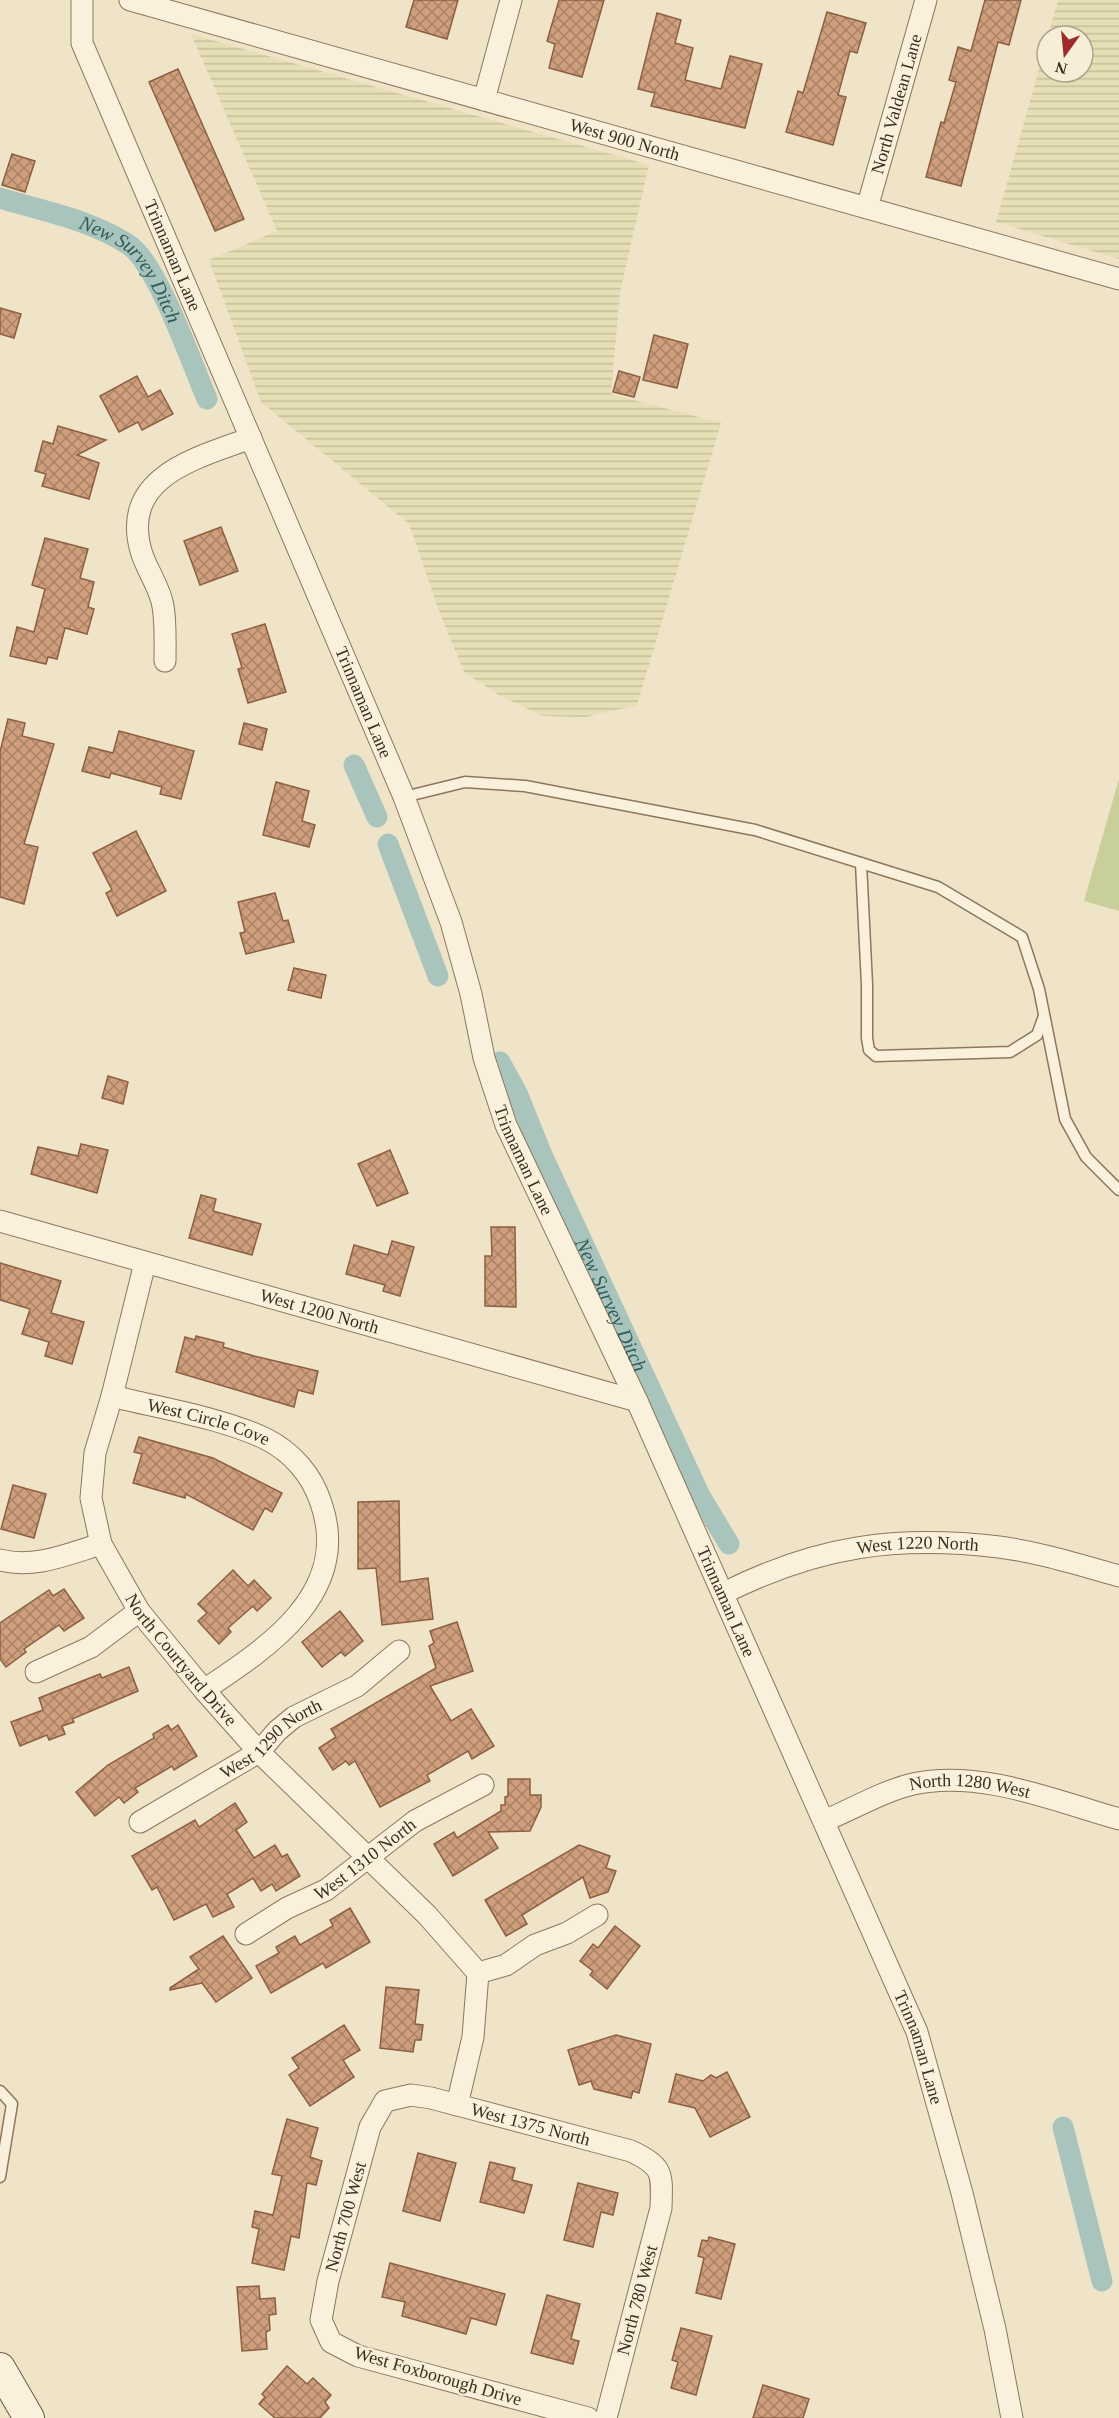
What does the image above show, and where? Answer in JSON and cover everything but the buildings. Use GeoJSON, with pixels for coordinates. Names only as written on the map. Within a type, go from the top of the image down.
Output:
{"type":"FeatureCollection","features":[{"type":"Feature","properties":{"kind":"main road"},"geometry":{"type":"LineString","coordinates":[[0,2368],[29,2418]]}},
{"type":"Feature","properties":{"kind":"street","name":"Trinnaman Lane"},"geometry":{"type":"LineString","coordinates":[[82,0],[82,43],[404,797],[452,922],[471,994],[484,1058],[506,1125],[637,1401],[917,2032],[962,2193],[995,2329],[1012,2418]]}},
{"type":"Feature","properties":{"kind":"street","name":"West 900 North"},"geometry":{"type":"LineString","coordinates":[[130,0],[1119,279]]}},
{"type":"Feature","properties":{"kind":"street"},"geometry":{"type":"LineString","coordinates":[[484,100],[511,0]]}},
{"type":"Feature","properties":{"kind":"street","name":"North Valdean Lane"},"geometry":{"type":"LineString","coordinates":[[867,208],[926,0]]}},
{"type":"Feature","properties":{"kind":"street"},"geometry":{"type":"LineString","coordinates":[[165,661],[163,605],[141,552],[136,525],[145,495],[159,479],[190,460],[251,438]]}},
{"type":"Feature","properties":{"kind":"street","name":"West 1200 North"},"geometry":{"type":"LineString","coordinates":[[0,1221],[637,1401]]}},
{"type":"Feature","properties":{"kind":"street","name":"North Courtyard Drive"},"geometry":{"type":"LineString","coordinates":[[145,1263],[112,1396],[94,1453],[91,1498],[100,1544],[139,1611],[204,1690],[259,1752],[427,1915],[478,1973]]}},
{"type":"Feature","properties":{"kind":"street","name":"West Circle Cove"},"geometry":{"type":"LineString","coordinates":[[112,1396],[240,1429],[266,1439],[300,1464],[318,1492],[329,1525],[328,1556],[320,1582],[302,1611],[273,1639],[204,1690]]}},
{"type":"Feature","properties":{"kind":"street","name":"West 1220 North"},"geometry":{"type":"LineString","coordinates":[[724,1593],[793,1562],[836,1550],[932,1542],[1001,1547],[1119,1576]]}},
{"type":"Feature","properties":{"kind":"street"},"geometry":{"type":"LineString","coordinates":[[0,1560],[15,1564],[42,1562],[100,1544]]}},
{"type":"Feature","properties":{"kind":"street"},"geometry":{"type":"LineString","coordinates":[[36,1672],[91,1647],[139,1611]]}},
{"type":"Feature","properties":{"kind":"street","name":"West 1290 North"},"geometry":{"type":"LineString","coordinates":[[140,1822],[259,1752],[276,1731],[294,1717],[357,1686],[399,1651]]}},
{"type":"Feature","properties":{"kind":"street","name":"North 1280 West"},"geometry":{"type":"LineString","coordinates":[[824,1821],[911,1784],[949,1778],[984,1782],[1119,1819]]}},
{"type":"Feature","properties":{"kind":"street","name":"West 1310 North"},"geometry":{"type":"LineString","coordinates":[[246,1934],[287,1908],[326,1890],[415,1821],[483,1785]]}},
{"type":"Feature","properties":{"kind":"street"},"geometry":{"type":"LineString","coordinates":[[456,2105],[473,2037],[478,1973],[506,1965],[535,1945],[567,1933],[597,1915]]}},
{"type":"Feature","properties":{"kind":"street","name":"West 1375 North"},"geometry":{"type":"LineString","coordinates":[[385,2101],[411,2096],[456,2105],[631,2151],[653,2162],[662,2175],[662,2181]]}},
{"type":"Feature","properties":{"kind":"street","name":"North 700 West"},"geometry":{"type":"LineString","coordinates":[[328,2334],[321,2320],[328,2281],[370,2127],[385,2101]]}},
{"type":"Feature","properties":{"kind":"street","name":"North 780 West"},"geometry":{"type":"LineString","coordinates":[[606,2418],[661,2208],[662,2181]]}},
{"type":"Feature","properties":{"kind":"street","name":"West Foxborough Drive"},"geometry":{"type":"LineString","coordinates":[[328,2334],[332,2342],[358,2356],[588,2418]]}},
{"type":"Feature","properties":{"kind":"lane"},"geometry":{"type":"LineString","coordinates":[[404,797],[465,782],[525,786],[755,830],[938,886],[1022,937],[1039,989],[1065,1119],[1086,1157],[1119,1190]]}},
{"type":"Feature","properties":{"kind":"lane"},"geometry":{"type":"LineString","coordinates":[[861,862],[867,985],[867,1038],[869,1050],[876,1056],[1010,1052],[1037,1035],[1044,1016]]}},
{"type":"Feature","properties":{"kind":"lane"},"geometry":{"type":"LineString","coordinates":[[0,2091],[12,2104],[0,2177]]}},
{"type":"Feature","properties":{"kind":"shaded area"},"geometry":{"type":"Polygon","coordinates":[[[1058,0],[1119,0],[1119,259],[996,222],[1035,84],[1095,84],[1095,24],[1051,24],[1058,0]]]}},
{"type":"Feature","properties":{"kind":"shaded area"},"geometry":{"type":"Polygon","coordinates":[[[191,34],[649,165],[620,292],[611,394],[721,423],[637,705],[586,717],[542,716],[499,695],[464,672],[439,611],[409,524],[261,402],[209,260],[277,231],[191,34]]]}},
{"type":"Feature","properties":{"kind":"green space"},"geometry":{"type":"Polygon","coordinates":[[[1119,779],[1119,911],[1084,901],[1119,779]]]}},
{"type":"Feature","properties":{"kind":"waterway","name":"New Survey Ditch"},"geometry":{"type":"LineString","coordinates":[[0,198],[83,223],[115,236],[129,245],[140,256],[162,293],[207,399]]}},
{"type":"Feature","properties":{"kind":"waterway","name":"New Survey Ditch"},"geometry":{"type":"LineString","coordinates":[[354,765],[377,817]]}},
{"type":"Feature","properties":{"kind":"waterway","name":"New Survey Ditch"},"geometry":{"type":"LineString","coordinates":[[388,844],[438,976]]}},
{"type":"Feature","properties":{"kind":"waterway","name":"New Survey Ditch"},"geometry":{"type":"LineString","coordinates":[[500,1062],[517,1093],[542,1155],[700,1496],[729,1544]]}},
{"type":"Feature","properties":{"kind":"waterway","name":"New Survey Ditch"},"geometry":{"type":"LineString","coordinates":[[1063,2127],[1102,2281]]}}]}
